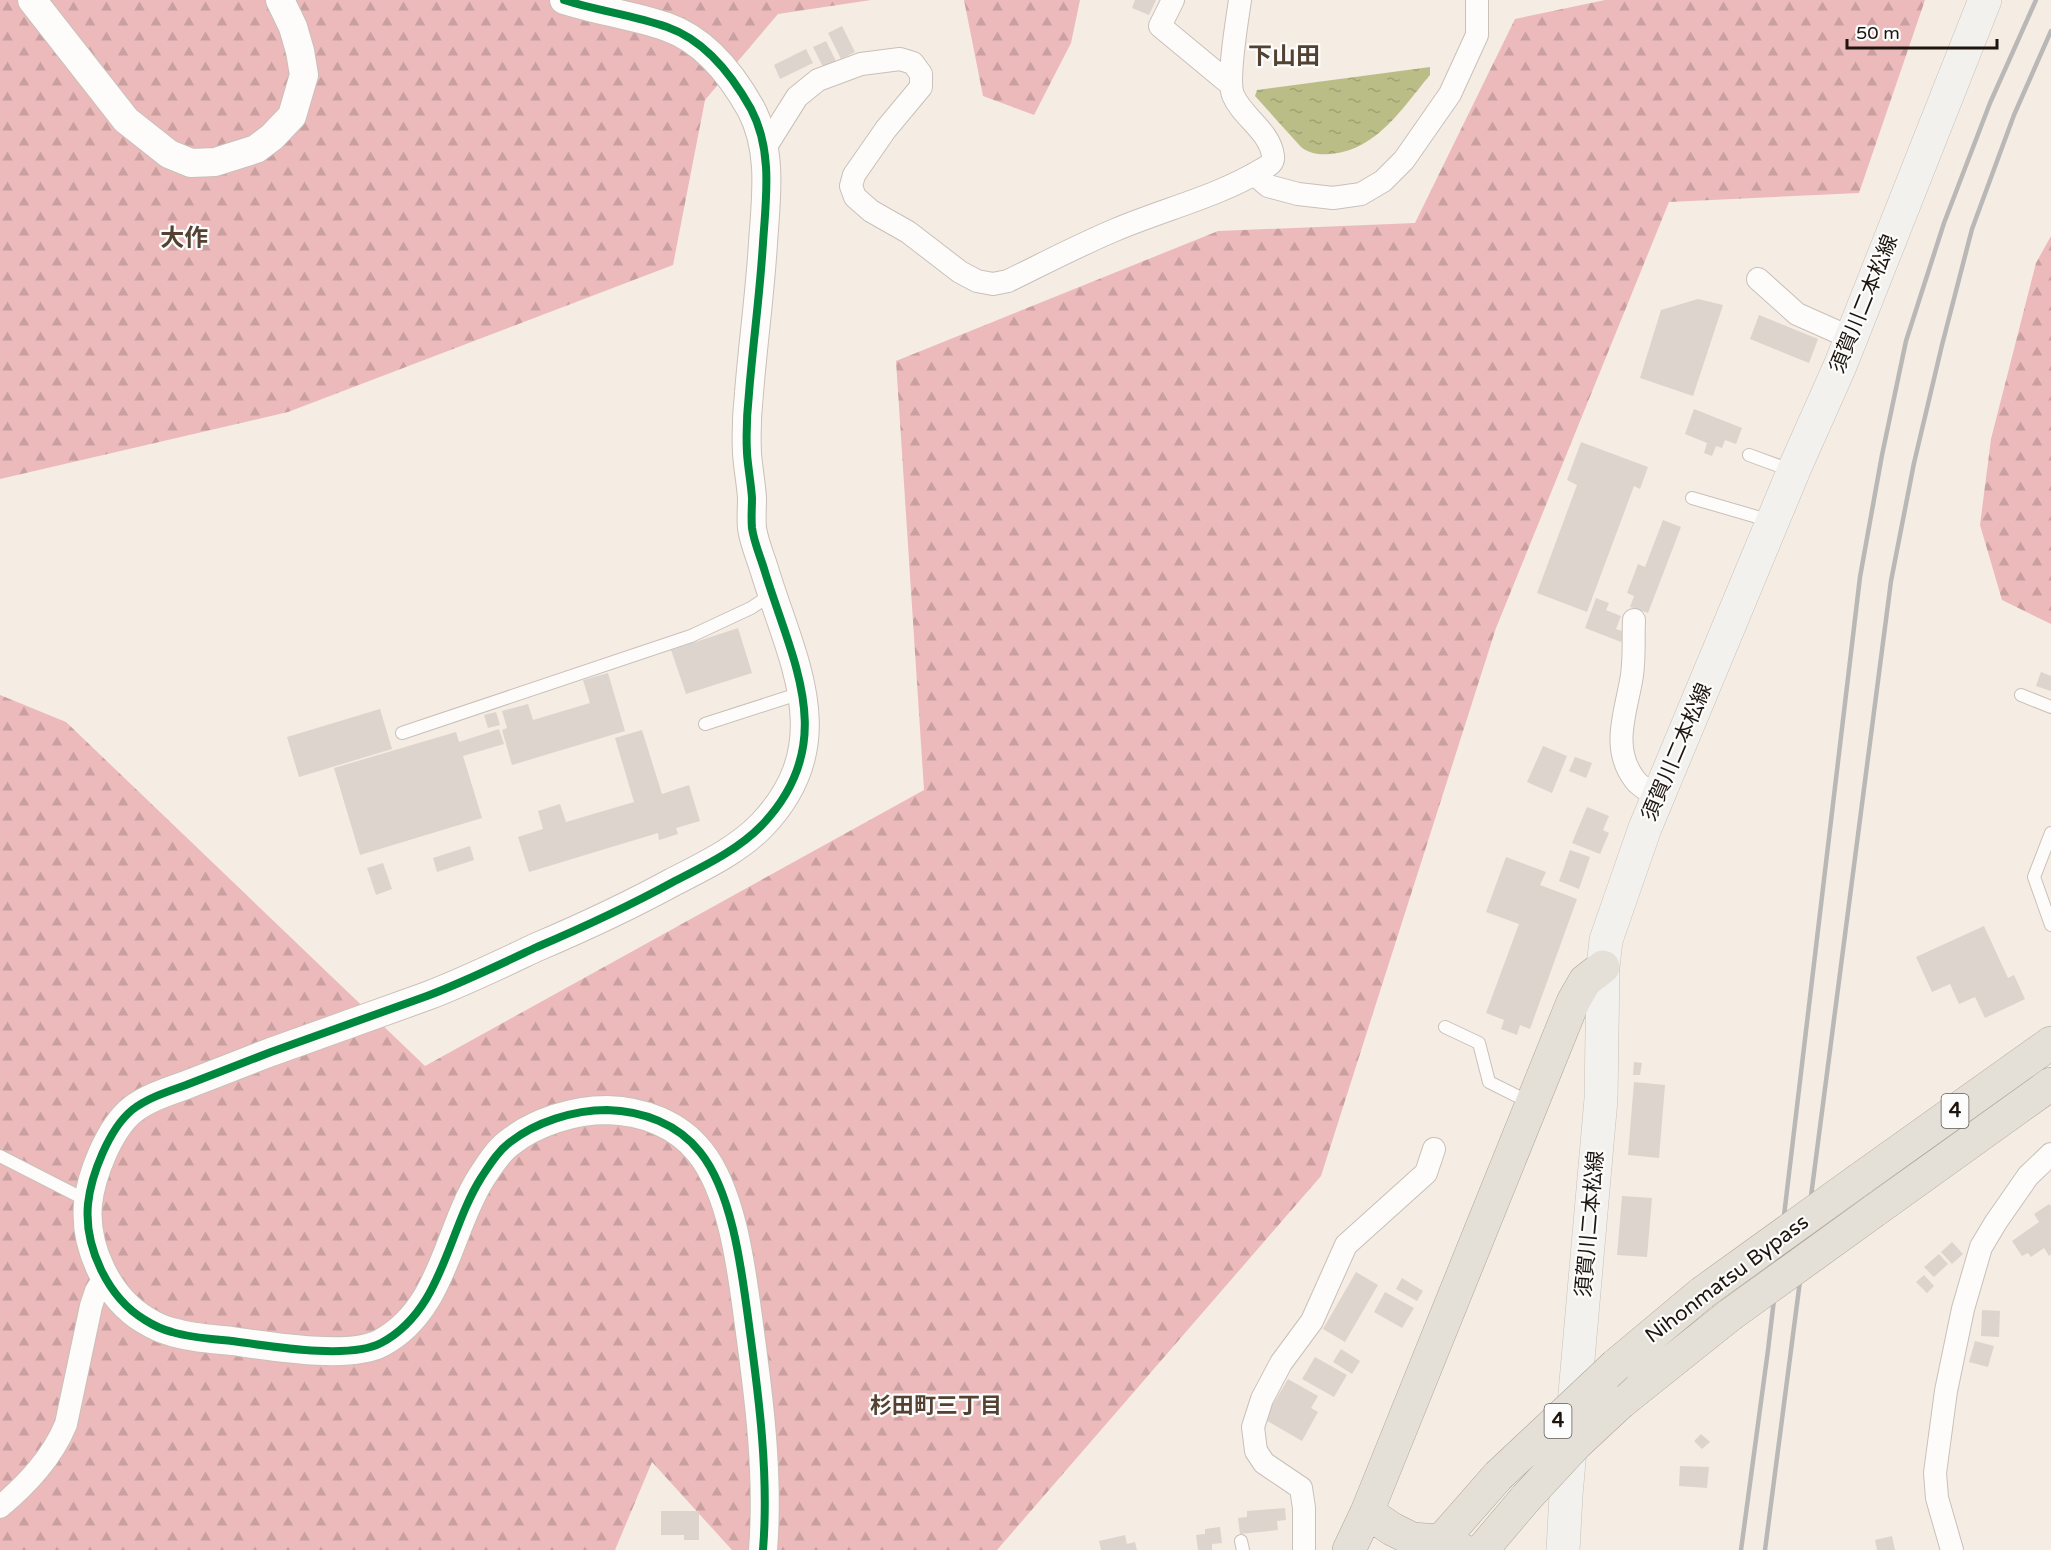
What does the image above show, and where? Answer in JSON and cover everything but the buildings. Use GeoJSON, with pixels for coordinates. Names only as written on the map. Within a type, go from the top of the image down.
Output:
{"type":"FeatureCollection","features":[{"type":"Feature","properties":{"kind":"highway"},"geometry":{"type":"LineString","coordinates":[[1349,1550],[1367,1512],[1574,1002],[1585,981],[1603,967]]}},
{"type":"Feature","properties":{"kind":"highway","name":"Nihonmatsu Bypass"},"geometry":{"type":"LineString","coordinates":[[1445,1547],[1498,1476],[1616,1365],[1702,1293],[2051,1043]]}},
{"type":"Feature","properties":{"kind":"highway","name":"Nihonmatsu Bypass"},"geometry":{"type":"LineString","coordinates":[[1482,1550],[1576,1444],[1620,1403],[1730,1315],[2051,1084]]}},
{"type":"Feature","properties":{"kind":"highway"},"geometry":{"type":"LineString","coordinates":[[1367,1512],[1412,1539],[1445,1547]]}},
{"type":"Feature","properties":{"kind":"main road","name":"須賀川二本松線"},"geometry":{"type":"LineString","coordinates":[[1563,1550],[1601,1099],[1603,967],[1606,940],[1658,796],[1851,339],[1985,0]]}},
{"type":"Feature","properties":{"kind":"street"},"geometry":{"type":"LineString","coordinates":[[32,0],[126,120],[169,154],[191,163],[215,162],[256,149],[272,137],[292,116],[304,75],[293,27],[280,0]]}},
{"type":"Feature","properties":{"kind":"street"},"geometry":{"type":"LineString","coordinates":[[564,0],[667,27],[703,48],[729,76],[751,110],[765,148],[767,188],[748,397],[747,453],[752,498],[752,530],[794,658],[805,709],[806,735],[797,774],[784,799],[757,831],[726,853],[597,921],[428,995],[355,1020],[165,1093],[137,1106],[129,1113],[108,1143],[90,1190],[86,1216],[92,1248],[105,1277],[124,1306],[149,1323],[186,1335],[291,1349],[354,1350],[372,1347],[396,1332],[422,1304],[437,1280],[471,1194],[495,1156],[508,1143],[548,1122],[590,1110],[624,1111],[648,1116],[680,1132],[697,1147],[711,1167],[735,1235],[756,1373],[764,1478],[763,1550]]}},
{"type":"Feature","properties":{"kind":"street"},"geometry":{"type":"LineString","coordinates":[[765,148],[798,97],[818,80],[861,64],[900,58],[913,63],[921,74],[921,87],[886,129],[854,175],[851,186],[855,196],[871,211],[908,232],[960,272],[977,281],[993,284],[1008,281],[1116,229],[1173,210],[1254,174],[1271,164],[1274,156],[1265,137],[1238,103],[1230,84],[1160,26],[1173,0]]}},
{"type":"Feature","properties":{"kind":"street"},"geometry":{"type":"LineString","coordinates":[[1230,84],[1240,0]]}},
{"type":"Feature","properties":{"kind":"street"},"geometry":{"type":"LineString","coordinates":[[1254,174],[1268,186],[1298,195],[1333,198],[1361,194],[1383,181],[1404,160],[1454,86],[1477,35],[1477,0]]}},
{"type":"Feature","properties":{"kind":"street"},"geometry":{"type":"LineString","coordinates":[[1758,279],[1797,314],[1851,339]]}},
{"type":"Feature","properties":{"kind":"street"},"geometry":{"type":"LineString","coordinates":[[1634,620],[1632,678],[1621,728],[1621,748],[1623,759],[1636,782],[1658,796]]}},
{"type":"Feature","properties":{"kind":"street"},"geometry":{"type":"LineString","coordinates":[[1304,1550],[1304,1508],[1301,1488],[1264,1463],[1257,1451],[1253,1427],[1262,1399],[1281,1363],[1312,1322],[1346,1245],[1426,1173],[1434,1149]]}},
{"type":"Feature","properties":{"kind":"street"},"geometry":{"type":"LineString","coordinates":[[1952,1550],[1937,1497],[1935,1473],[1946,1391],[1963,1309],[1981,1247],[1986,1238],[2028,1176],[2051,1154]]}},
{"type":"Feature","properties":{"kind":"street"},"geometry":{"type":"LineString","coordinates":[[0,1507],[33,1476],[61,1436],[66,1424],[91,1306],[96,1291],[105,1277]]}},
{"type":"Feature","properties":{"kind":"lane"},"geometry":{"type":"LineString","coordinates":[[1749,455],[1794,471]]}},
{"type":"Feature","properties":{"kind":"lane"},"geometry":{"type":"LineString","coordinates":[[1692,498],[1773,522]]}},
{"type":"Feature","properties":{"kind":"lane"},"geometry":{"type":"LineString","coordinates":[[402,733],[691,636],[751,608],[772,594]]}},
{"type":"Feature","properties":{"kind":"lane"},"geometry":{"type":"LineString","coordinates":[[705,724],[801,693]]}},
{"type":"Feature","properties":{"kind":"lane"},"geometry":{"type":"LineString","coordinates":[[2021,695],[2051,707]]}},
{"type":"Feature","properties":{"kind":"lane"},"geometry":{"type":"LineString","coordinates":[[2051,833],[2034,877],[2051,925]]}},
{"type":"Feature","properties":{"kind":"lane"},"geometry":{"type":"LineString","coordinates":[[1445,1028],[1479,1043],[1489,1082],[1532,1104]]}},
{"type":"Feature","properties":{"kind":"lane"},"geometry":{"type":"LineString","coordinates":[[0,1156],[88,1201]]}},
{"type":"Feature","properties":{"kind":"green space"},"geometry":{"type":"Polygon","coordinates":[[[0,0],[871,0],[778,14],[705,100],[673,265],[288,412],[0,479],[0,0]]]}},
{"type":"Feature","properties":{"kind":"green space"},"geometry":{"type":"Polygon","coordinates":[[[964,0],[1080,0],[1071,43],[1034,115],[983,96],[964,0]]]}},
{"type":"Feature","properties":{"kind":"green space"},"geometry":{"type":"Polygon","coordinates":[[[1605,0],[1925,0],[1859,193],[1669,202],[1496,628],[1321,1176],[997,1550],[732,1550],[652,1462],[615,1550],[0,1550],[0,695],[66,722],[425,1066],[924,790],[896,361],[1218,231],[1415,223],[1515,19],[1605,0]]]}},
{"type":"Feature","properties":{"kind":"green space"},"geometry":{"type":"Polygon","coordinates":[[[2051,236],[2051,624],[2002,600],[1980,525],[1991,439],[2036,263],[2051,236]]]}},
{"type":"Feature","properties":{"kind":"water"},"geometry":{"type":"Polygon","coordinates":[[[1430,67],[1430,75],[1388,125],[1362,144],[1347,151],[1331,154],[1315,154],[1301,147],[1255,96],[1257,90],[1430,67]]]}},
{"type":"Feature","properties":{"kind":"railway"},"geometry":{"type":"LineString","coordinates":[[1741,1550],[1768,1350],[1860,577],[1882,455],[1906,341],[1944,223],[1990,103],[2036,0]]}},
{"type":"Feature","properties":{"kind":"railway"},"geometry":{"type":"LineString","coordinates":[[1765,1550],[1891,581],[1914,463],[1972,229],[2014,115],[2051,31]]}},
{"type":"Feature","properties":{"kind":"cycle path"},"geometry":{"type":"LineString","coordinates":[[564,0],[667,27],[693,41],[716,60],[735,84],[751,109],[763,141],[766,192],[748,408],[747,453],[753,534],[797,670],[803,702],[805,733],[799,764],[786,794],[753,834],[720,857],[656,891],[441,991],[158,1095],[132,1110],[109,1140],[97,1167],[88,1204],[90,1237],[101,1270],[120,1299],[145,1320],[158,1327],[195,1337],[287,1348],[330,1351],[367,1348],[381,1343],[402,1329],[418,1311],[442,1268],[469,1199],[490,1164],[509,1143],[543,1123],[581,1112],[620,1111],[659,1121],[681,1134],[700,1152],[721,1189],[734,1234],[746,1304],[762,1437],[765,1493],[763,1550]]}},
{"type":"Feature","properties":{"kind":"district","name":"下山田"},"geometry":{"type":"Point","coordinates":[1284,56]}},
{"type":"Feature","properties":{"kind":"district","name":"大作"},"geometry":{"type":"Point","coordinates":[184,238]}},
{"type":"Feature","properties":{"kind":"district","name":"杉田町三丁目"},"geometry":{"type":"Point","coordinates":[936,1406]}}]}
